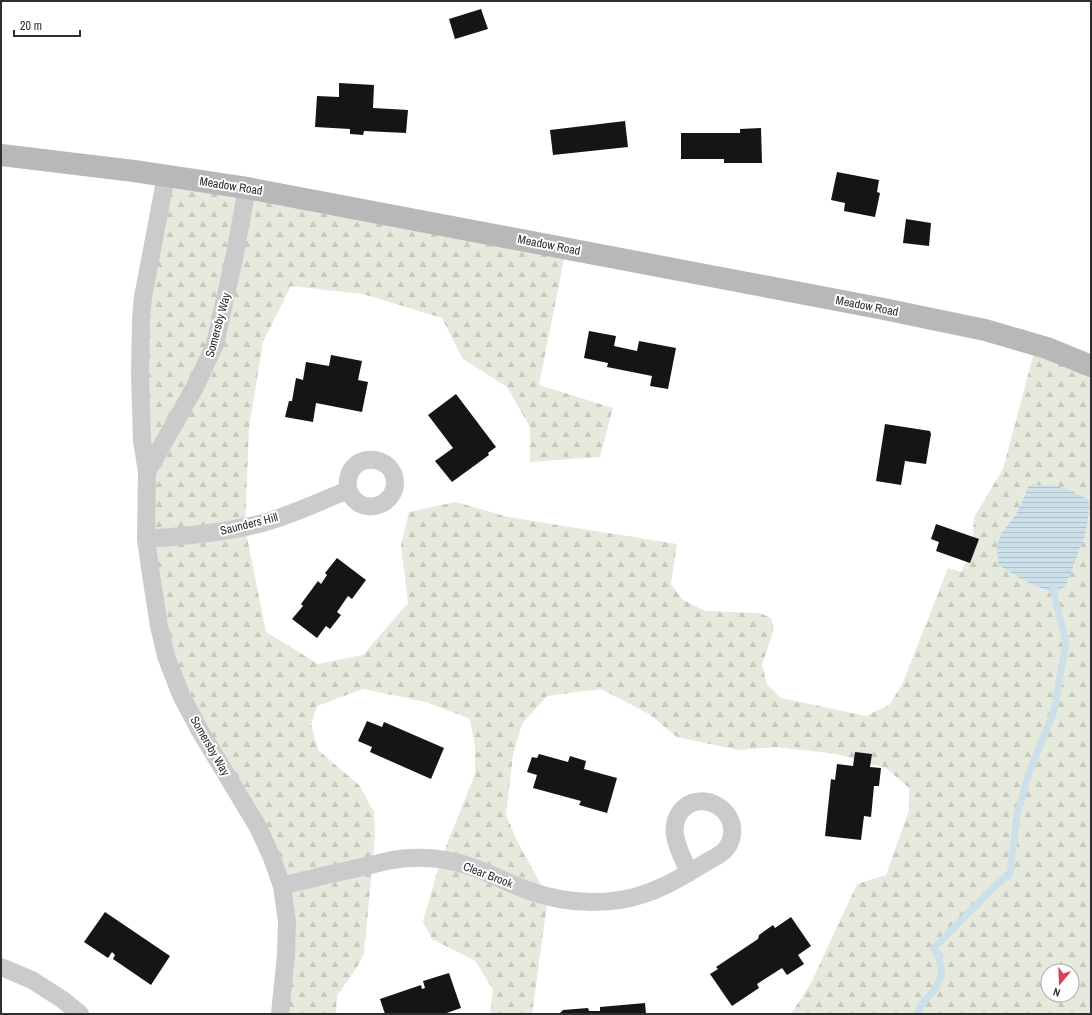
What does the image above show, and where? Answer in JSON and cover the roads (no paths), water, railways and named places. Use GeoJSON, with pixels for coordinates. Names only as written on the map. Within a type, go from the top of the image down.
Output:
{"type":"FeatureCollection","features":[{"type":"Feature","properties":{"kind":"street","name":"Meadow Road"},"geometry":{"type":"LineString","coordinates":[[1,155],[134,171],[247,188],[879,308],[985,330],[1047,348],[1091,366]]}},
{"type":"Feature","properties":{"kind":"street","name":"Somersby Way"},"geometry":{"type":"LineString","coordinates":[[166,176],[143,297],[141,320],[140,375],[142,441],[147,472],[146,539],[159,626],[169,662],[181,695],[200,731],[258,827],[272,858],[282,886],[287,922],[286,955],[280,1014]]}},
{"type":"Feature","properties":{"kind":"street","name":"Somersby Way"},"geometry":{"type":"LineString","coordinates":[[147,472],[196,385],[215,344],[235,254],[247,188]]}},
{"type":"Feature","properties":{"kind":"street","name":"Saunders Hill"},"geometry":{"type":"LineString","coordinates":[[146,539],[224,532],[260,523],[290,513],[348,490]]}},
{"type":"Feature","properties":{"kind":"street","name":"Clear Brook"},"geometry":{"type":"LineString","coordinates":[[282,886],[392,860],[413,858],[441,859],[469,866],[526,890],[548,897],[592,902],[618,900],[640,895],[663,886],[689,872]]}},
{"type":"Feature","properties":{"kind":"street"},"geometry":{"type":"LineString","coordinates":[[1,967],[32,980],[63,1000],[80,1014]]}},
{"type":"Feature","properties":{"kind":"water"},"geometry":{"type":"Polygon","coordinates":[[[1029,485],[1050,485],[1070,490],[1088,500],[1090,505],[1085,535],[1066,586],[1054,594],[1025,581],[998,565],[997,545],[1001,534],[1016,514],[1029,485]]]}},
{"type":"Feature","properties":{"kind":"waterway"},"geometry":{"type":"LineString","coordinates":[[917,1014],[924,1001],[933,992],[942,975],[939,957],[934,948],[996,885],[1010,874],[1017,815],[1029,773],[1054,711],[1066,643],[1054,594],[1054,586]]}}]}
